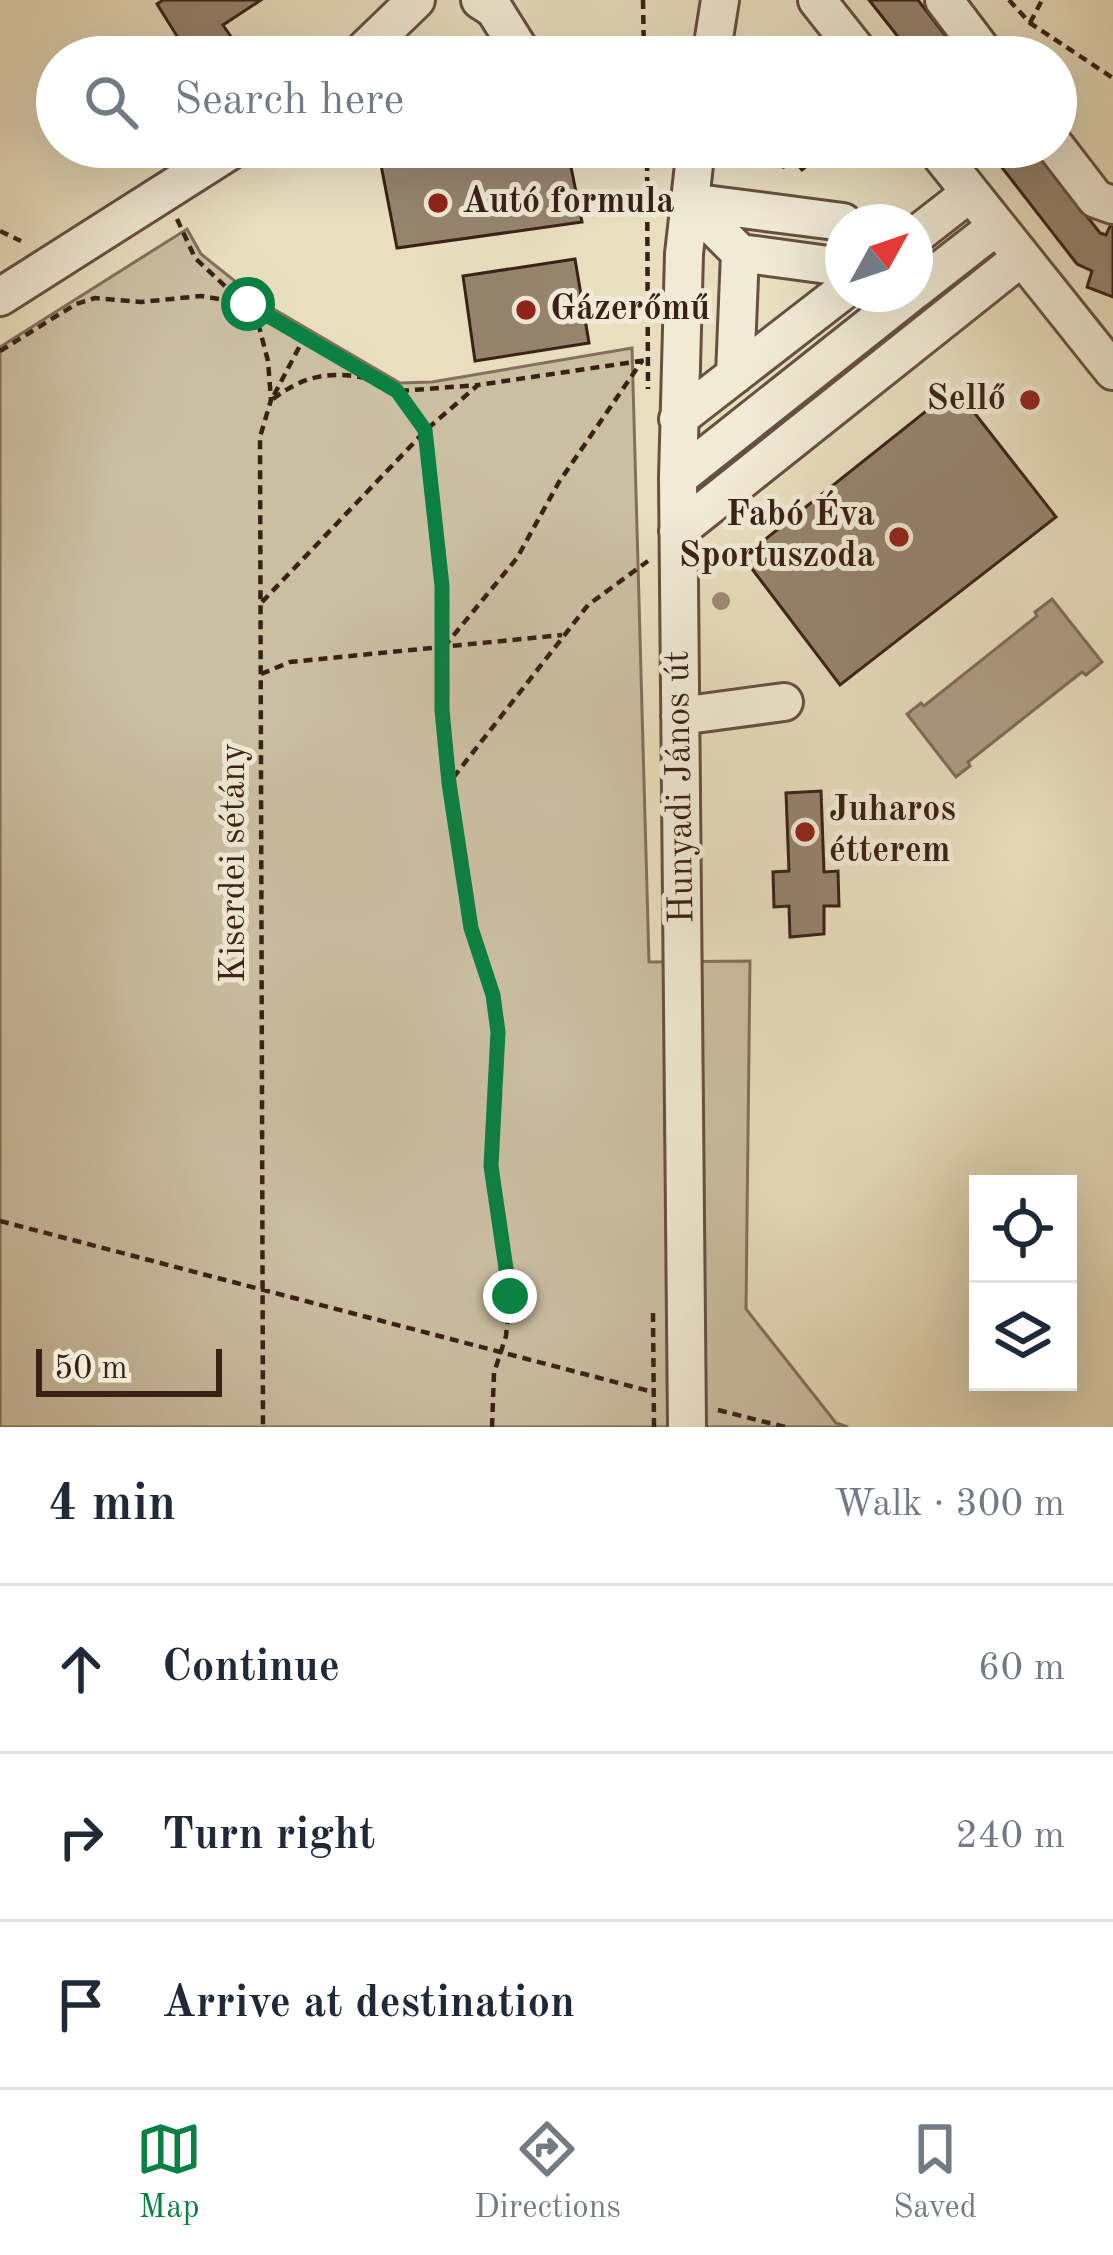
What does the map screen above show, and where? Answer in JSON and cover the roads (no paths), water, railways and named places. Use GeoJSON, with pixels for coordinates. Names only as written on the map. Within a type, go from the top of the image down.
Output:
{"type":"FeatureCollection","features":[{"type":"Feature","properties":{"kind":"street"},"geometry":{"type":"LineString","coordinates":[[379,36],[416,0]]}},
{"type":"Feature","properties":{"kind":"street"},"geometry":{"type":"LineString","coordinates":[[480,0],[494,9],[511,36]]}},
{"type":"Feature","properties":{"kind":"street"},"geometry":{"type":"LineString","coordinates":[[714,36],[720,0]]}},
{"type":"Feature","properties":{"kind":"street"},"geometry":{"type":"LineString","coordinates":[[817,0],[845,36]]}},
{"type":"Feature","properties":{"kind":"street"},"geometry":{"type":"LineString","coordinates":[[944,0],[971,36]]}},
{"type":"Feature","properties":{"kind":"street"},"geometry":{"type":"LineString","coordinates":[[0,297],[203,168]]}},
{"type":"Feature","properties":{"kind":"street","name":"Hunyadi János út"},"geometry":{"type":"LineString","coordinates":[[693,168],[677,478],[700,1418]]}},
{"type":"Feature","properties":{"kind":"street"},"geometry":{"type":"LineString","coordinates":[[950,168],[1113,371]]}},
{"type":"Feature","properties":{"kind":"street"},"geometry":{"type":"LineString","coordinates":[[1072,168],[1096,199],[1113,205]]}},
{"type":"Feature","properties":{"kind":"street"},"geometry":{"type":"LineString","coordinates":[[933,221],[970,193]]}},
{"type":"Feature","properties":{"kind":"street"},"geometry":{"type":"LineString","coordinates":[[689,202],[825,220]]}},
{"type":"Feature","properties":{"kind":"street"},"geometry":{"type":"LineString","coordinates":[[689,202],[740,253],[825,265]]}},
{"type":"Feature","properties":{"kind":"street"},"geometry":{"type":"LineString","coordinates":[[933,276],[997,226]]}},
{"type":"Feature","properties":{"kind":"street"},"geometry":{"type":"LineString","coordinates":[[735,376],[740,253]]}},
{"type":"Feature","properties":{"kind":"street"},"geometry":{"type":"LineString","coordinates":[[678,531],[1022,257]]}},
{"type":"Feature","properties":{"kind":"street"},"geometry":{"type":"LineString","coordinates":[[678,419],[825,305]]}},
{"type":"Feature","properties":{"kind":"street"},"geometry":{"type":"LineString","coordinates":[[677,478],[887,312]]}},
{"type":"Feature","properties":{"kind":"street"},"geometry":{"type":"LineString","coordinates":[[680,716],[784,702]]}},
{"type":"Feature","properties":{"kind":"place","name":"Autó formula"},"geometry":{"type":"Point","coordinates":[438,203]}},
{"type":"Feature","properties":{"kind":"place","name":"Gázerőmű"},"geometry":{"type":"Point","coordinates":[526,310]}},
{"type":"Feature","properties":{"kind":"place","name":"Sellő"},"geometry":{"type":"Point","coordinates":[1030,400]}},
{"type":"Feature","properties":{"kind":"place","name":"Fabó Éva Sportuszoda"},"geometry":{"type":"Point","coordinates":[899,537]}},
{"type":"Feature","properties":{"kind":"place","name":"Juharos étterem"},"geometry":{"type":"Point","coordinates":[805,832]}}]}
